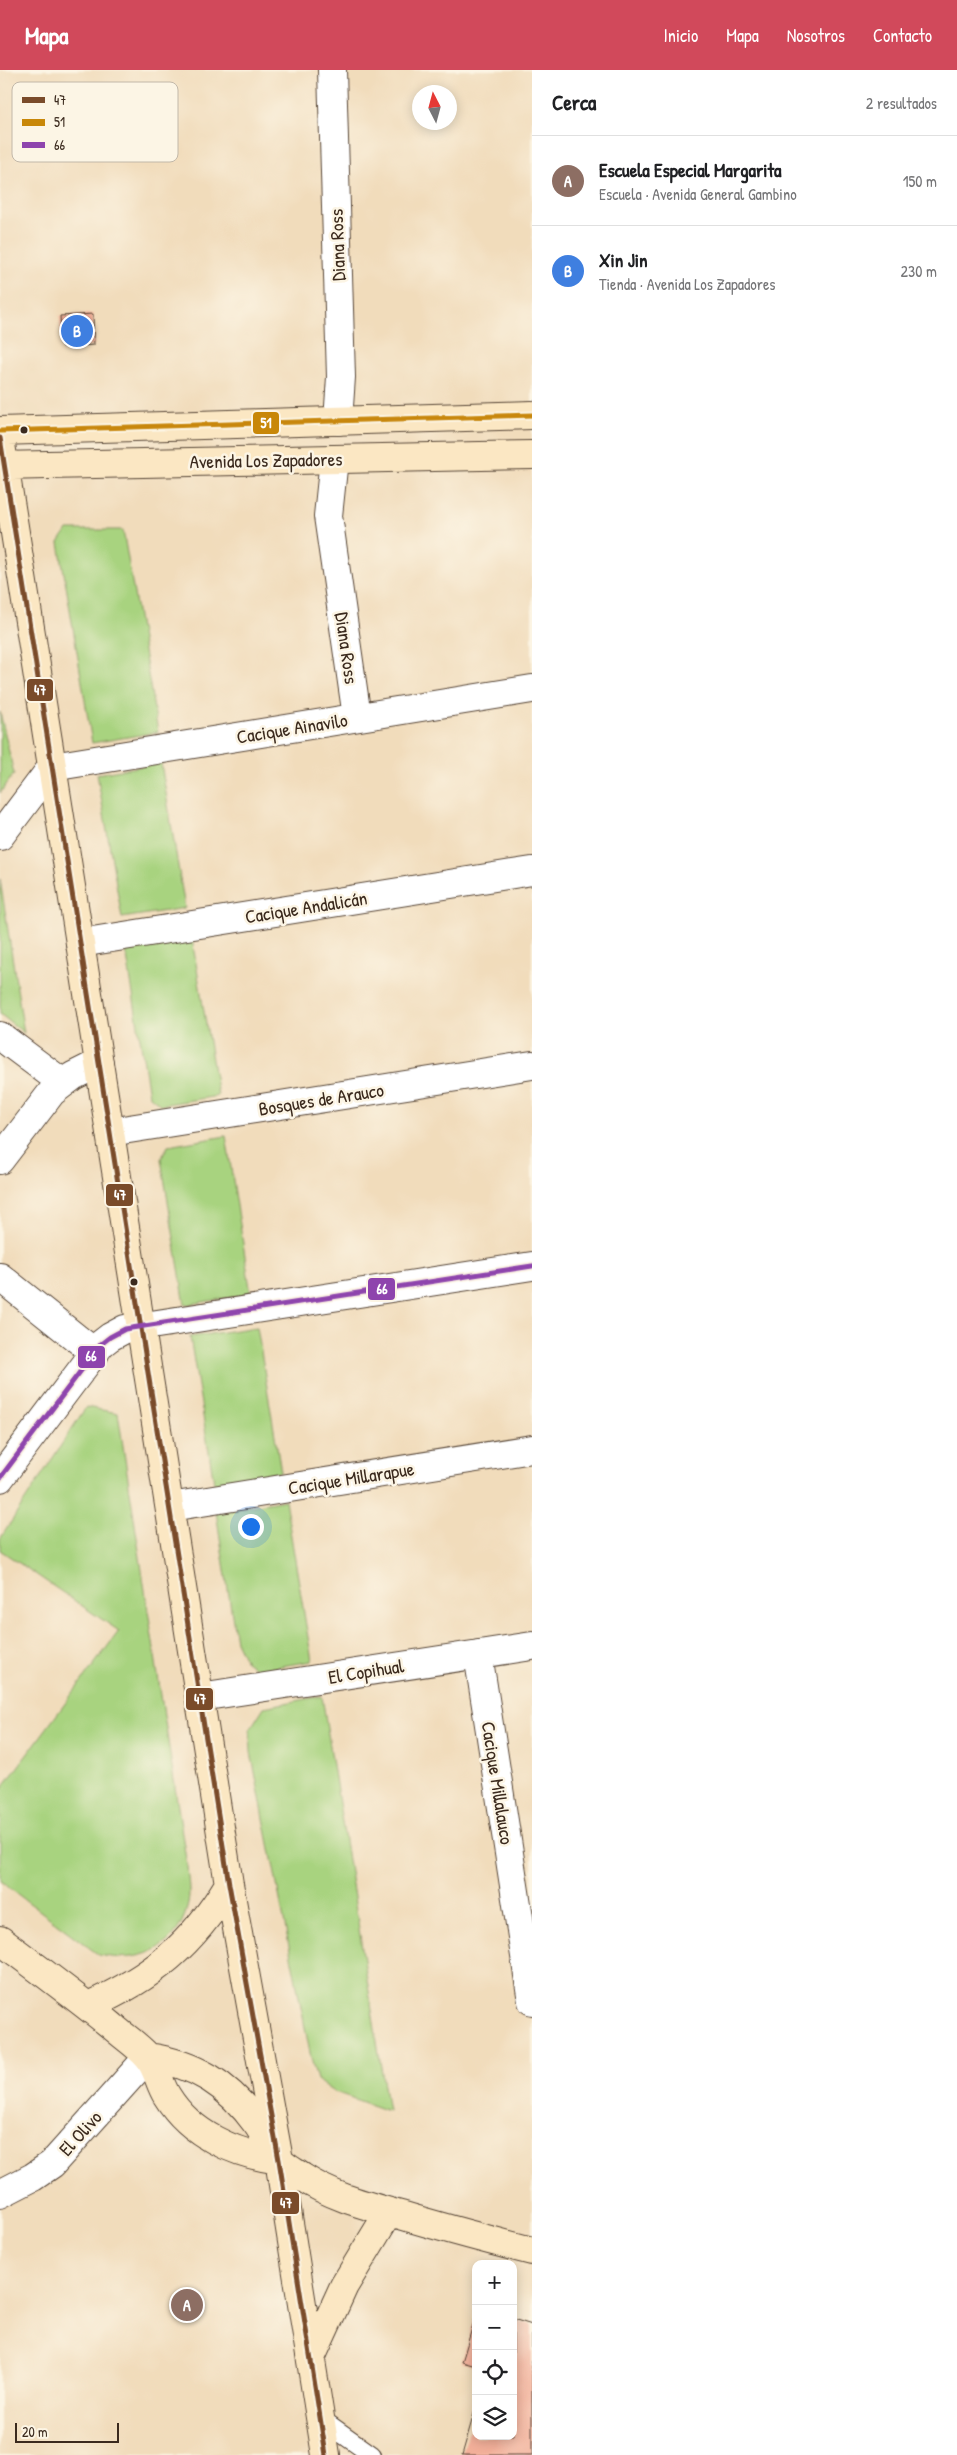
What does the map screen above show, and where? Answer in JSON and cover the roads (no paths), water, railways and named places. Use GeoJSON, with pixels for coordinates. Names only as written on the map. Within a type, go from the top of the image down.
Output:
{"type":"FeatureCollection","features":[{"type":"Feature","properties":{"kind":"main road","name":"Avenida Los Zapadores"},"geometry":{"type":"LineString","coordinates":[[0,431],[532,415]]}},
{"type":"Feature","properties":{"kind":"main road"},"geometry":{"type":"LineString","coordinates":[[0,438],[2,466],[52,766],[229,1884],[279,2160],[326,2455]]}},
{"type":"Feature","properties":{"kind":"main road","name":"Avenida Los Zapadores"},"geometry":{"type":"LineString","coordinates":[[2,466],[532,455]]}},
{"type":"Feature","properties":{"kind":"main road"},"geometry":{"type":"LineString","coordinates":[[88,2006],[138,1981],[170,1958],[193,1936],[213,1911],[229,1884]]}},
{"type":"Feature","properties":{"kind":"main road"},"geometry":{"type":"LineString","coordinates":[[0,1940],[88,2006],[148,2056],[166,2095],[177,2111],[190,2123],[215,2141],[236,2152],[279,2160]]}},
{"type":"Feature","properties":{"kind":"main road"},"geometry":{"type":"LineString","coordinates":[[148,2056],[172,2060],[195,2068],[219,2084],[239,2102],[256,2123],[279,2160],[304,2178],[330,2192],[358,2204],[532,2251]]}},
{"type":"Feature","properties":{"kind":"main road"},"geometry":{"type":"LineString","coordinates":[[311,2358],[344,2286],[389,2212]]}},
{"type":"Feature","properties":{"kind":"street","name":"Diana Ross"},"geometry":{"type":"LineString","coordinates":[[332,70],[341,377],[338,421]]}},
{"type":"Feature","properties":{"kind":"street","name":"Diana Ross"},"geometry":{"type":"LineString","coordinates":[[334,459],[328,516],[356,717]]}},
{"type":"Feature","properties":{"kind":"street","name":"Cacique Ainavilo"},"geometry":{"type":"LineString","coordinates":[[52,766],[532,689]]}},
{"type":"Feature","properties":{"kind":"street"},"geometry":{"type":"LineString","coordinates":[[0,836],[8,808],[52,766]]}},
{"type":"Feature","properties":{"kind":"street","name":"Cacique Andalicán"},"geometry":{"type":"LineString","coordinates":[[80,943],[532,871]]}},
{"type":"Feature","properties":{"kind":"street"},"geometry":{"type":"LineString","coordinates":[[0,1036],[63,1083]]}},
{"type":"Feature","properties":{"kind":"street"},"geometry":{"type":"LineString","coordinates":[[0,1160],[52,1092],[63,1083],[99,1063]]}},
{"type":"Feature","properties":{"kind":"street","name":"Bosques de Arauco"},"geometry":{"type":"LineString","coordinates":[[110,1132],[532,1065]]}},
{"type":"Feature","properties":{"kind":"street"},"geometry":{"type":"LineString","coordinates":[[0,1478],[95,1353],[110,1337],[125,1329],[532,1266]]}},
{"type":"Feature","properties":{"kind":"street"},"geometry":{"type":"LineString","coordinates":[[0,1278],[95,1353]]}},
{"type":"Feature","properties":{"kind":"street","name":"Cacique Millarapue"},"geometry":{"type":"LineString","coordinates":[[170,1507],[532,1449]]}},
{"type":"Feature","properties":{"kind":"street","name":"El Copihual"},"geometry":{"type":"LineString","coordinates":[[200,1698],[532,1646]]}},
{"type":"Feature","properties":{"kind":"street","name":"Cacique Millalauco"},"geometry":{"type":"LineString","coordinates":[[478,1654],[532,2002]]}},
{"type":"Feature","properties":{"kind":"street","name":"El Olivo"},"geometry":{"type":"LineString","coordinates":[[0,2194],[33,2177],[52,2164],[148,2056]]}},
{"type":"Feature","properties":{"kind":"lane"},"geometry":{"type":"LineString","coordinates":[[320,2418],[372,2455]]}},
{"type":"Feature","properties":{"kind":"place","name":"Xin Jin"},"geometry":{"type":"Point","coordinates":[77,331]}},
{"type":"Feature","properties":{"kind":"place","name":"Escuela Especial Margarita"},"geometry":{"type":"Point","coordinates":[187,2305]}}]}
